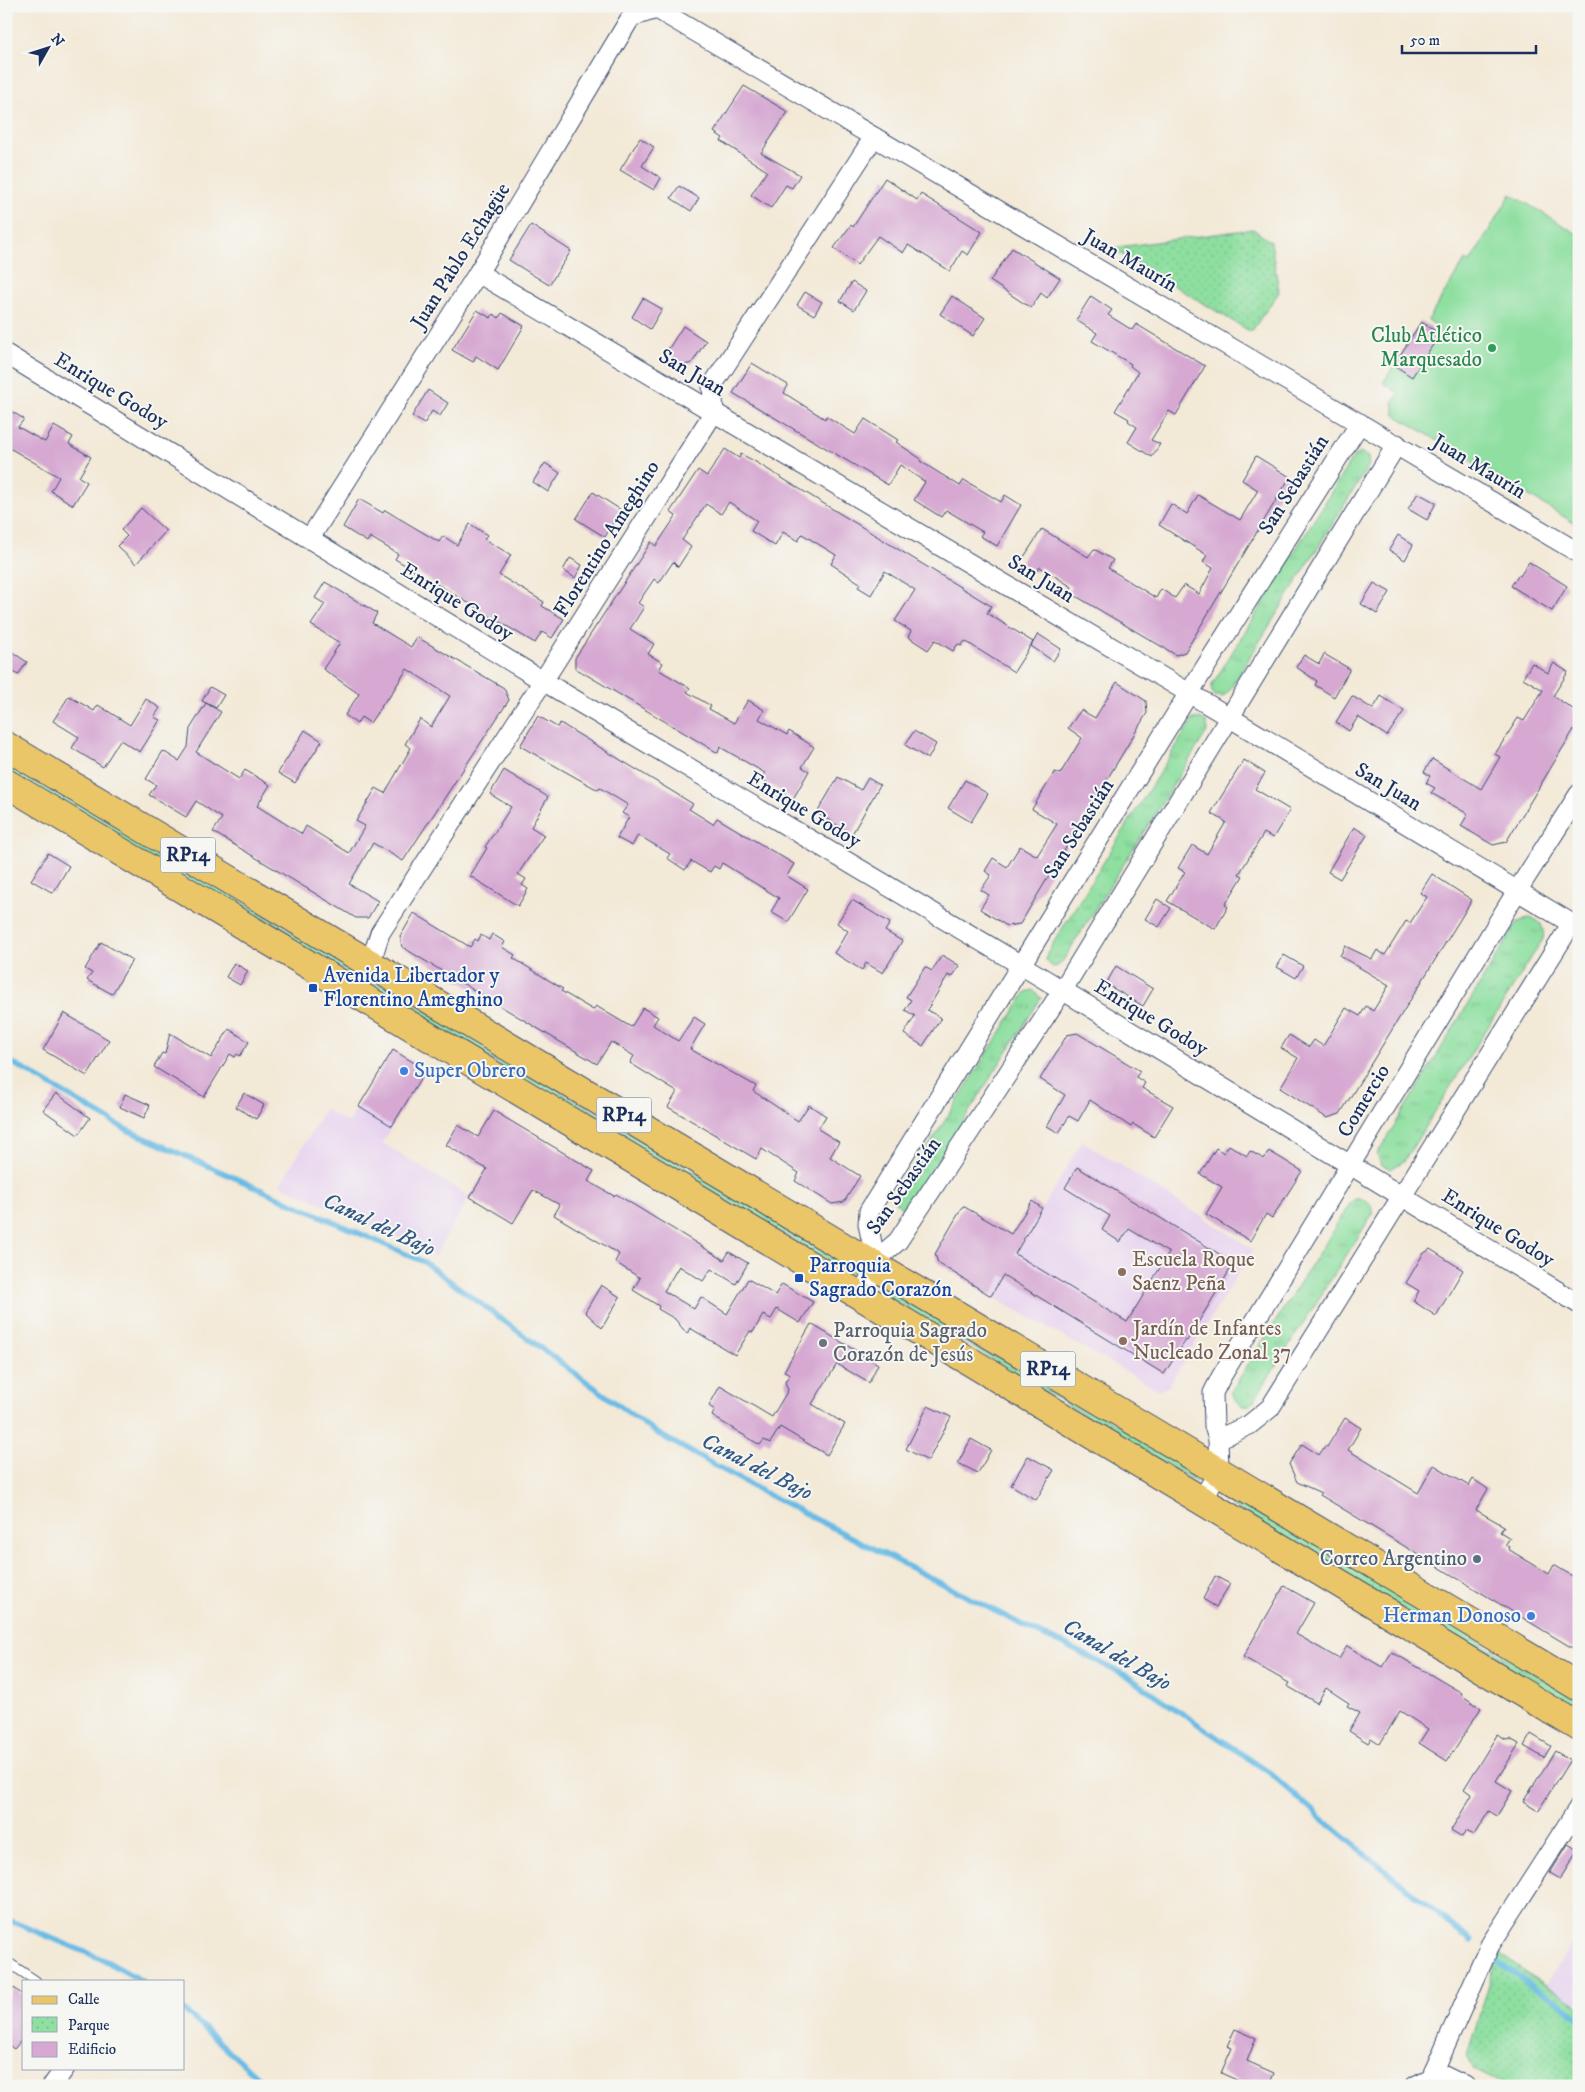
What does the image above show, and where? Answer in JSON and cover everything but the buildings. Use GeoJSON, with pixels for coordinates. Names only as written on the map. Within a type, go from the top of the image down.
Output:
{"type":"FeatureCollection","features":[{"type":"Feature","properties":{"kind":"main road","name":"RP14"},"geometry":{"type":"LineString","coordinates":[[6,746],[1579,1687]]}},
{"type":"Feature","properties":{"kind":"main road","name":"RP14"},"geometry":{"type":"LineString","coordinates":[[6,783],[1579,1727]]}},
{"type":"Feature","properties":{"kind":"street","name":"Juan Maurín"},"geometry":{"type":"LineString","coordinates":[[657,9],[1579,553]]}},
{"type":"Feature","properties":{"kind":"street","name":"Juan Pablo Echagüe"},"geometry":{"type":"LineString","coordinates":[[310,538],[478,273],[631,17],[657,9]]}},
{"type":"Feature","properties":{"kind":"street"},"geometry":{"type":"LineString","coordinates":[[714,412],[712,386],[874,137]]}},
{"type":"Feature","properties":{"kind":"street","name":"San Juan"},"geometry":{"type":"LineString","coordinates":[[478,273],[1189,693],[1575,926]]}},
{"type":"Feature","properties":{"kind":"street","name":"Enrique Godoy"},"geometry":{"type":"LineString","coordinates":[[6,354],[543,681],[1062,990],[1579,1304]]}},
{"type":"Feature","properties":{"kind":"street","name":"Florentino Ameghino"},"geometry":{"type":"LineString","coordinates":[[354,992],[370,964],[380,933],[714,412]]}},
{"type":"Feature","properties":{"kind":"street","name":"San Sebastián"},"geometry":{"type":"LineString","coordinates":[[877,1267],[868,1224],[868,1211],[1189,693],[1360,423]]}},
{"type":"Feature","properties":{"kind":"street","name":"San Sebastián"},"geometry":{"type":"LineString","coordinates":[[860,1296],[883,1254],[898,1240],[1062,990],[1397,444]]}},
{"type":"Feature","properties":{"kind":"street","name":"Comercio"},"geometry":{"type":"LineString","coordinates":[[1219,1471],[1218,1439],[1214,1426],[1213,1393],[1517,891],[1579,794]]}},
{"type":"Feature","properties":{"kind":"street"},"geometry":{"type":"LineString","coordinates":[[1218,1439],[1249,1425],[1270,1408],[1575,926]]}},
{"type":"Feature","properties":{"kind":"street"},"geometry":{"type":"LineString","coordinates":[[1201,1501],[1219,1471]]}},
{"type":"Feature","properties":{"kind":"street"},"geometry":{"type":"LineString","coordinates":[[1465,2086],[1428,2080],[1490,1945],[1579,1807]]}},
{"type":"Feature","properties":{"kind":"street"},"geometry":{"type":"LineString","coordinates":[[52,2086],[64,2070]]}},
{"type":"Feature","properties":{"kind":"lane"},"geometry":{"type":"LineString","coordinates":[[6,1962],[34,1980]]}},
{"type":"Feature","properties":{"kind":"shaded area"},"geometry":{"type":"Polygon","coordinates":[[[393,1050],[426,1070],[382,1143],[470,1197],[434,1257],[422,1248],[280,1185],[325,1109],[348,1123],[393,1050]]]}},
{"type":"Feature","properties":{"kind":"shaded area","name":"Escuela Roque Saenz Peña"},"geometry":{"type":"Polygon","coordinates":[[[1082,1141],[1253,1249],[1168,1387],[1159,1390],[991,1296],[1082,1141]]]}},
{"type":"Feature","properties":{"kind":"shaded area"},"geometry":{"type":"Polygon","coordinates":[[[1579,1931],[1579,2006],[1546,1985],[1579,1931]]]}},
{"type":"Feature","properties":{"kind":"green space","name":"Club Atlético Marquesado"},"geometry":{"type":"Polygon","coordinates":[[[1511,194],[1579,235],[1579,526],[1395,415],[1393,402],[1399,393],[1383,383],[1421,322],[1436,331],[1438,327],[1428,320],[1465,260],[1470,262],[1511,194]]]}},
{"type":"Feature","properties":{"kind":"green space"},"geometry":{"type":"Polygon","coordinates":[[[1253,229],[1271,242],[1279,292],[1251,332],[1111,248],[1253,229]]]}},
{"type":"Feature","properties":{"kind":"green space"},"geometry":{"type":"Polygon","coordinates":[[[1360,453],[1368,457],[1369,465],[1229,691],[1223,697],[1215,696],[1211,690],[1212,685],[1353,457],[1360,453]]]}},
{"type":"Feature","properties":{"kind":"green space"},"geometry":{"type":"Polygon","coordinates":[[[1193,719],[1202,719],[1206,722],[1208,730],[1064,959],[1058,966],[1053,967],[1046,961],[1047,953],[1193,719]]]}},
{"type":"Feature","properties":{"kind":"green space"},"geometry":{"type":"Polygon","coordinates":[[[6,758],[351,968],[349,974],[6,774],[6,758]]]}},
{"type":"Feature","properties":{"kind":"green space"},"geometry":{"type":"Polygon","coordinates":[[[1527,918],[1532,918],[1541,924],[1543,939],[1404,1161],[1391,1169],[1382,1165],[1377,1154],[1517,923],[1527,918]]]}},
{"type":"Feature","properties":{"kind":"green space"},"geometry":{"type":"Polygon","coordinates":[[[377,981],[857,1269],[856,1278],[371,987],[377,981]]]}},
{"type":"Feature","properties":{"kind":"green space"},"geometry":{"type":"Polygon","coordinates":[[[1033,990],[1041,998],[910,1205],[903,1210],[895,1202],[896,1198],[1026,992],[1033,990]]]}},
{"type":"Feature","properties":{"kind":"green space"},"geometry":{"type":"Polygon","coordinates":[[[1355,1199],[1368,1202],[1372,1208],[1372,1215],[1253,1402],[1249,1406],[1242,1406],[1232,1395],[1232,1390],[1351,1202],[1355,1199]]]}},
{"type":"Feature","properties":{"kind":"green space"},"geometry":{"type":"Polygon","coordinates":[[[881,1283],[1197,1472],[1196,1482],[875,1289],[881,1283]]]}},
{"type":"Feature","properties":{"kind":"green space"},"geometry":{"type":"Polygon","coordinates":[[[1226,1490],[1579,1701],[1579,1717],[1219,1498],[1220,1494],[1226,1490]]]}},
{"type":"Feature","properties":{"kind":"green space"},"geometry":{"type":"Polygon","coordinates":[[[1499,1952],[1524,1971],[1579,2006],[1579,2086],[1507,2086],[1474,2070],[1467,2055],[1499,1952]]]}},
{"type":"Feature","properties":{"kind":"waterway","name":"Canal del Bajo"},"geometry":{"type":"LineString","coordinates":[[6,1059],[125,1129],[424,1262],[655,1432],[761,1491],[1042,1635],[1127,1676],[1270,1773],[1319,1816],[1471,1941]]}},
{"type":"Feature","properties":{"kind":"waterway"},"geometry":{"type":"LineString","coordinates":[[6,1919],[104,1960],[140,1980]]}},
{"type":"Feature","properties":{"kind":"waterway","name":"Canal del Bajo"},"geometry":{"type":"LineString","coordinates":[[1498,1961],[1579,2017]]}},
{"type":"Feature","properties":{"kind":"waterway"},"geometry":{"type":"LineString","coordinates":[[185,2011],[267,2086]]}},
{"type":"Feature","properties":{"kind":"place","name":"Club Atlético Marquesado"},"geometry":{"type":"Point","coordinates":[1492,348]}},
{"type":"Feature","properties":{"kind":"place","name":"Avenida Libertador y Florentino Ameghino"},"geometry":{"type":"Point","coordinates":[313,988]}},
{"type":"Feature","properties":{"kind":"place","name":"Super Obrero"},"geometry":{"type":"Point","coordinates":[404,1071]}},
{"type":"Feature","properties":{"kind":"place","name":"Escuela Roque Saenz Peña"},"geometry":{"type":"Point","coordinates":[1122,1272]}},
{"type":"Feature","properties":{"kind":"place","name":"Parroquia Sagrado Corazón"},"geometry":{"type":"Point","coordinates":[799,1278]}},
{"type":"Feature","properties":{"kind":"place","name":"Jardín de Infantes Nucleado Zonal 37"},"geometry":{"type":"Point","coordinates":[1123,1341]}},
{"type":"Feature","properties":{"kind":"place","name":"Parroquia Sagrado Corazón de Jesús"},"geometry":{"type":"Point","coordinates":[823,1343]}},
{"type":"Feature","properties":{"kind":"place","name":"Correo Argentino"},"geometry":{"type":"Point","coordinates":[1477,1559]}},
{"type":"Feature","properties":{"kind":"place","name":"Herman Donoso"},"geometry":{"type":"Point","coordinates":[1531,1616]}}]}
